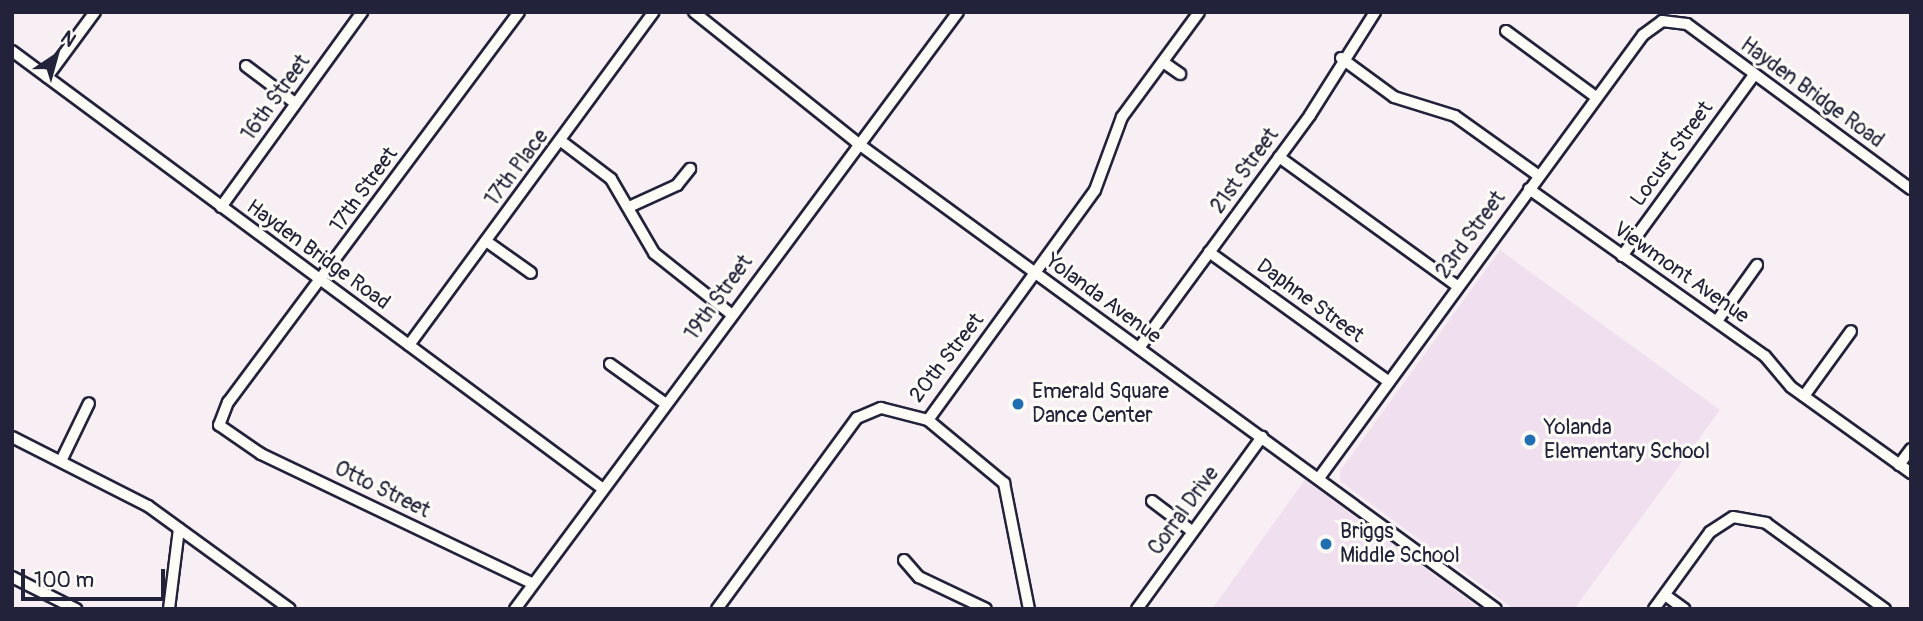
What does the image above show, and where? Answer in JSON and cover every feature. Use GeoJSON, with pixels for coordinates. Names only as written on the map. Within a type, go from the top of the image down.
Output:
{"type":"FeatureCollection","features":[{"type":"Feature","properties":{"kind":"street"},"geometry":{"type":"LineString","coordinates":[[47,78],[95,12]]}},
{"type":"Feature","properties":{"kind":"street","name":"16th Street"},"geometry":{"type":"LineString","coordinates":[[221,207],[362,12]]}},
{"type":"Feature","properties":{"kind":"street","name":"17th Street"},"geometry":{"type":"LineString","coordinates":[[219,425],[228,402],[321,281],[519,12]]}},
{"type":"Feature","properties":{"kind":"street","name":"17th Place"},"geometry":{"type":"LineString","coordinates":[[409,345],[654,12]]}},
{"type":"Feature","properties":{"kind":"street","name":"Yolanda Avenue"},"geometry":{"type":"LineString","coordinates":[[694,12],[856,142],[1496,609]]}},
{"type":"Feature","properties":{"kind":"street","name":"19th Street"},"geometry":{"type":"LineString","coordinates":[[514,609],[856,142],[957,12]]}},
{"type":"Feature","properties":{"kind":"street","name":"20th Street"},"geometry":{"type":"LineString","coordinates":[[717,609],[857,418],[881,408],[928,420],[1095,190],[1122,117],[1199,12]]}},
{"type":"Feature","properties":{"kind":"street","name":"21st Street"},"geometry":{"type":"LineString","coordinates":[[1139,348],[1279,157],[1341,58],[1375,12]]}},
{"type":"Feature","properties":{"kind":"street","name":"Hayden Bridge Road"},"geometry":{"type":"LineString","coordinates":[[1660,17],[1686,24],[1911,189]]}},
{"type":"Feature","properties":{"kind":"street","name":"23rd Street"},"geometry":{"type":"LineString","coordinates":[[1319,478],[1596,97],[1660,17]]}},
{"type":"Feature","properties":{"kind":"street"},"geometry":{"type":"LineString","coordinates":[[1506,31],[1596,97]]}},
{"type":"Feature","properties":{"kind":"street","name":"Hayden Bridge Road"},"geometry":{"type":"LineString","coordinates":[[12,51],[602,488]]}},
{"type":"Feature","properties":{"kind":"street"},"geometry":{"type":"LineString","coordinates":[[1341,58],[1394,97],[1455,116],[1539,176]]}},
{"type":"Feature","properties":{"kind":"street"},"geometry":{"type":"LineString","coordinates":[[1163,62],[1181,74]]}},
{"type":"Feature","properties":{"kind":"street"},"geometry":{"type":"LineString","coordinates":[[246,66],[295,103]]}},
{"type":"Feature","properties":{"kind":"street","name":"Locust Street"},"geometry":{"type":"LineString","coordinates":[[1622,256],[1754,75]]}},
{"type":"Feature","properties":{"kind":"street"},"geometry":{"type":"LineString","coordinates":[[561,141],[611,179],[654,253],[731,314]]}},
{"type":"Feature","properties":{"kind":"street"},"geometry":{"type":"LineString","coordinates":[[1279,157],[1457,286]]}},
{"type":"Feature","properties":{"kind":"street"},"geometry":{"type":"LineString","coordinates":[[629,207],[677,185],[690,169]]}},
{"type":"Feature","properties":{"kind":"street","name":"Viewmont Avenue"},"geometry":{"type":"LineString","coordinates":[[1529,190],[1717,321],[1804,396],[1911,473]]}},
{"type":"Feature","properties":{"kind":"street"},"geometry":{"type":"LineString","coordinates":[[486,241],[531,273]]}},
{"type":"Feature","properties":{"kind":"street","name":"Daphne Street"},"geometry":{"type":"LineString","coordinates":[[1209,252],[1389,382]]}},
{"type":"Feature","properties":{"kind":"street"},"geometry":{"type":"LineString","coordinates":[[1717,321],[1757,265]]}},
{"type":"Feature","properties":{"kind":"street"},"geometry":{"type":"LineString","coordinates":[[1804,396],[1851,331]]}},
{"type":"Feature","properties":{"kind":"street"},"geometry":{"type":"LineString","coordinates":[[610,364],[666,404]]}},
{"type":"Feature","properties":{"kind":"street"},"geometry":{"type":"LineString","coordinates":[[61,461],[89,404]]}},
{"type":"Feature","properties":{"kind":"street"},"geometry":{"type":"LineString","coordinates":[[928,420],[1004,483],[1028,609]]}},
{"type":"Feature","properties":{"kind":"street","name":"Otto Street"},"geometry":{"type":"LineString","coordinates":[[219,425],[261,454],[533,584]]}},
{"type":"Feature","properties":{"kind":"street"},"geometry":{"type":"LineString","coordinates":[[12,437],[61,461],[179,529],[290,609]]}},
{"type":"Feature","properties":{"kind":"street","name":"Corral Drive"},"geometry":{"type":"LineString","coordinates":[[1137,609],[1262,437]]}},
{"type":"Feature","properties":{"kind":"street"},"geometry":{"type":"LineString","coordinates":[[1899,465],[1911,449]]}},
{"type":"Feature","properties":{"kind":"street"},"geometry":{"type":"LineString","coordinates":[[1152,500],[1193,532]]}},
{"type":"Feature","properties":{"kind":"street"},"geometry":{"type":"LineString","coordinates":[[1654,609],[1710,532],[1733,517],[1766,523],[1885,609]]}},
{"type":"Feature","properties":{"kind":"street"},"geometry":{"type":"LineString","coordinates":[[169,609],[179,529]]}},
{"type":"Feature","properties":{"kind":"street"},"geometry":{"type":"LineString","coordinates":[[904,560],[919,577],[986,609]]}},
{"type":"Feature","properties":{"kind":"street"},"geometry":{"type":"LineString","coordinates":[[12,577],[76,609]]}},
{"type":"Feature","properties":{"kind":"street"},"geometry":{"type":"LineString","coordinates":[[1665,595],[1684,609]]}},
{"type":"Feature","properties":{"kind":"shaded area","name":"Yolanda Elementary School"},"geometry":{"type":"Polygon","coordinates":[[[1500,250],[1720,410],[1574,609],[1514,609],[1340,481],[1340,471],[1500,250]]]}},
{"type":"Feature","properties":{"kind":"shaded area","name":"Briggs Middle School"},"geometry":{"type":"Polygon","coordinates":[[[1305,480],[1481,609],[1212,609],[1305,480]]]}},
{"type":"Feature","properties":{"kind":"place","name":"Emerald Square Dance Center"},"geometry":{"type":"Point","coordinates":[1018,404]}},
{"type":"Feature","properties":{"kind":"place","name":"Yolanda Elementary School"},"geometry":{"type":"Point","coordinates":[1530,440]}},
{"type":"Feature","properties":{"kind":"place","name":"Briggs Middle School"},"geometry":{"type":"Point","coordinates":[1326,544]}}]}
